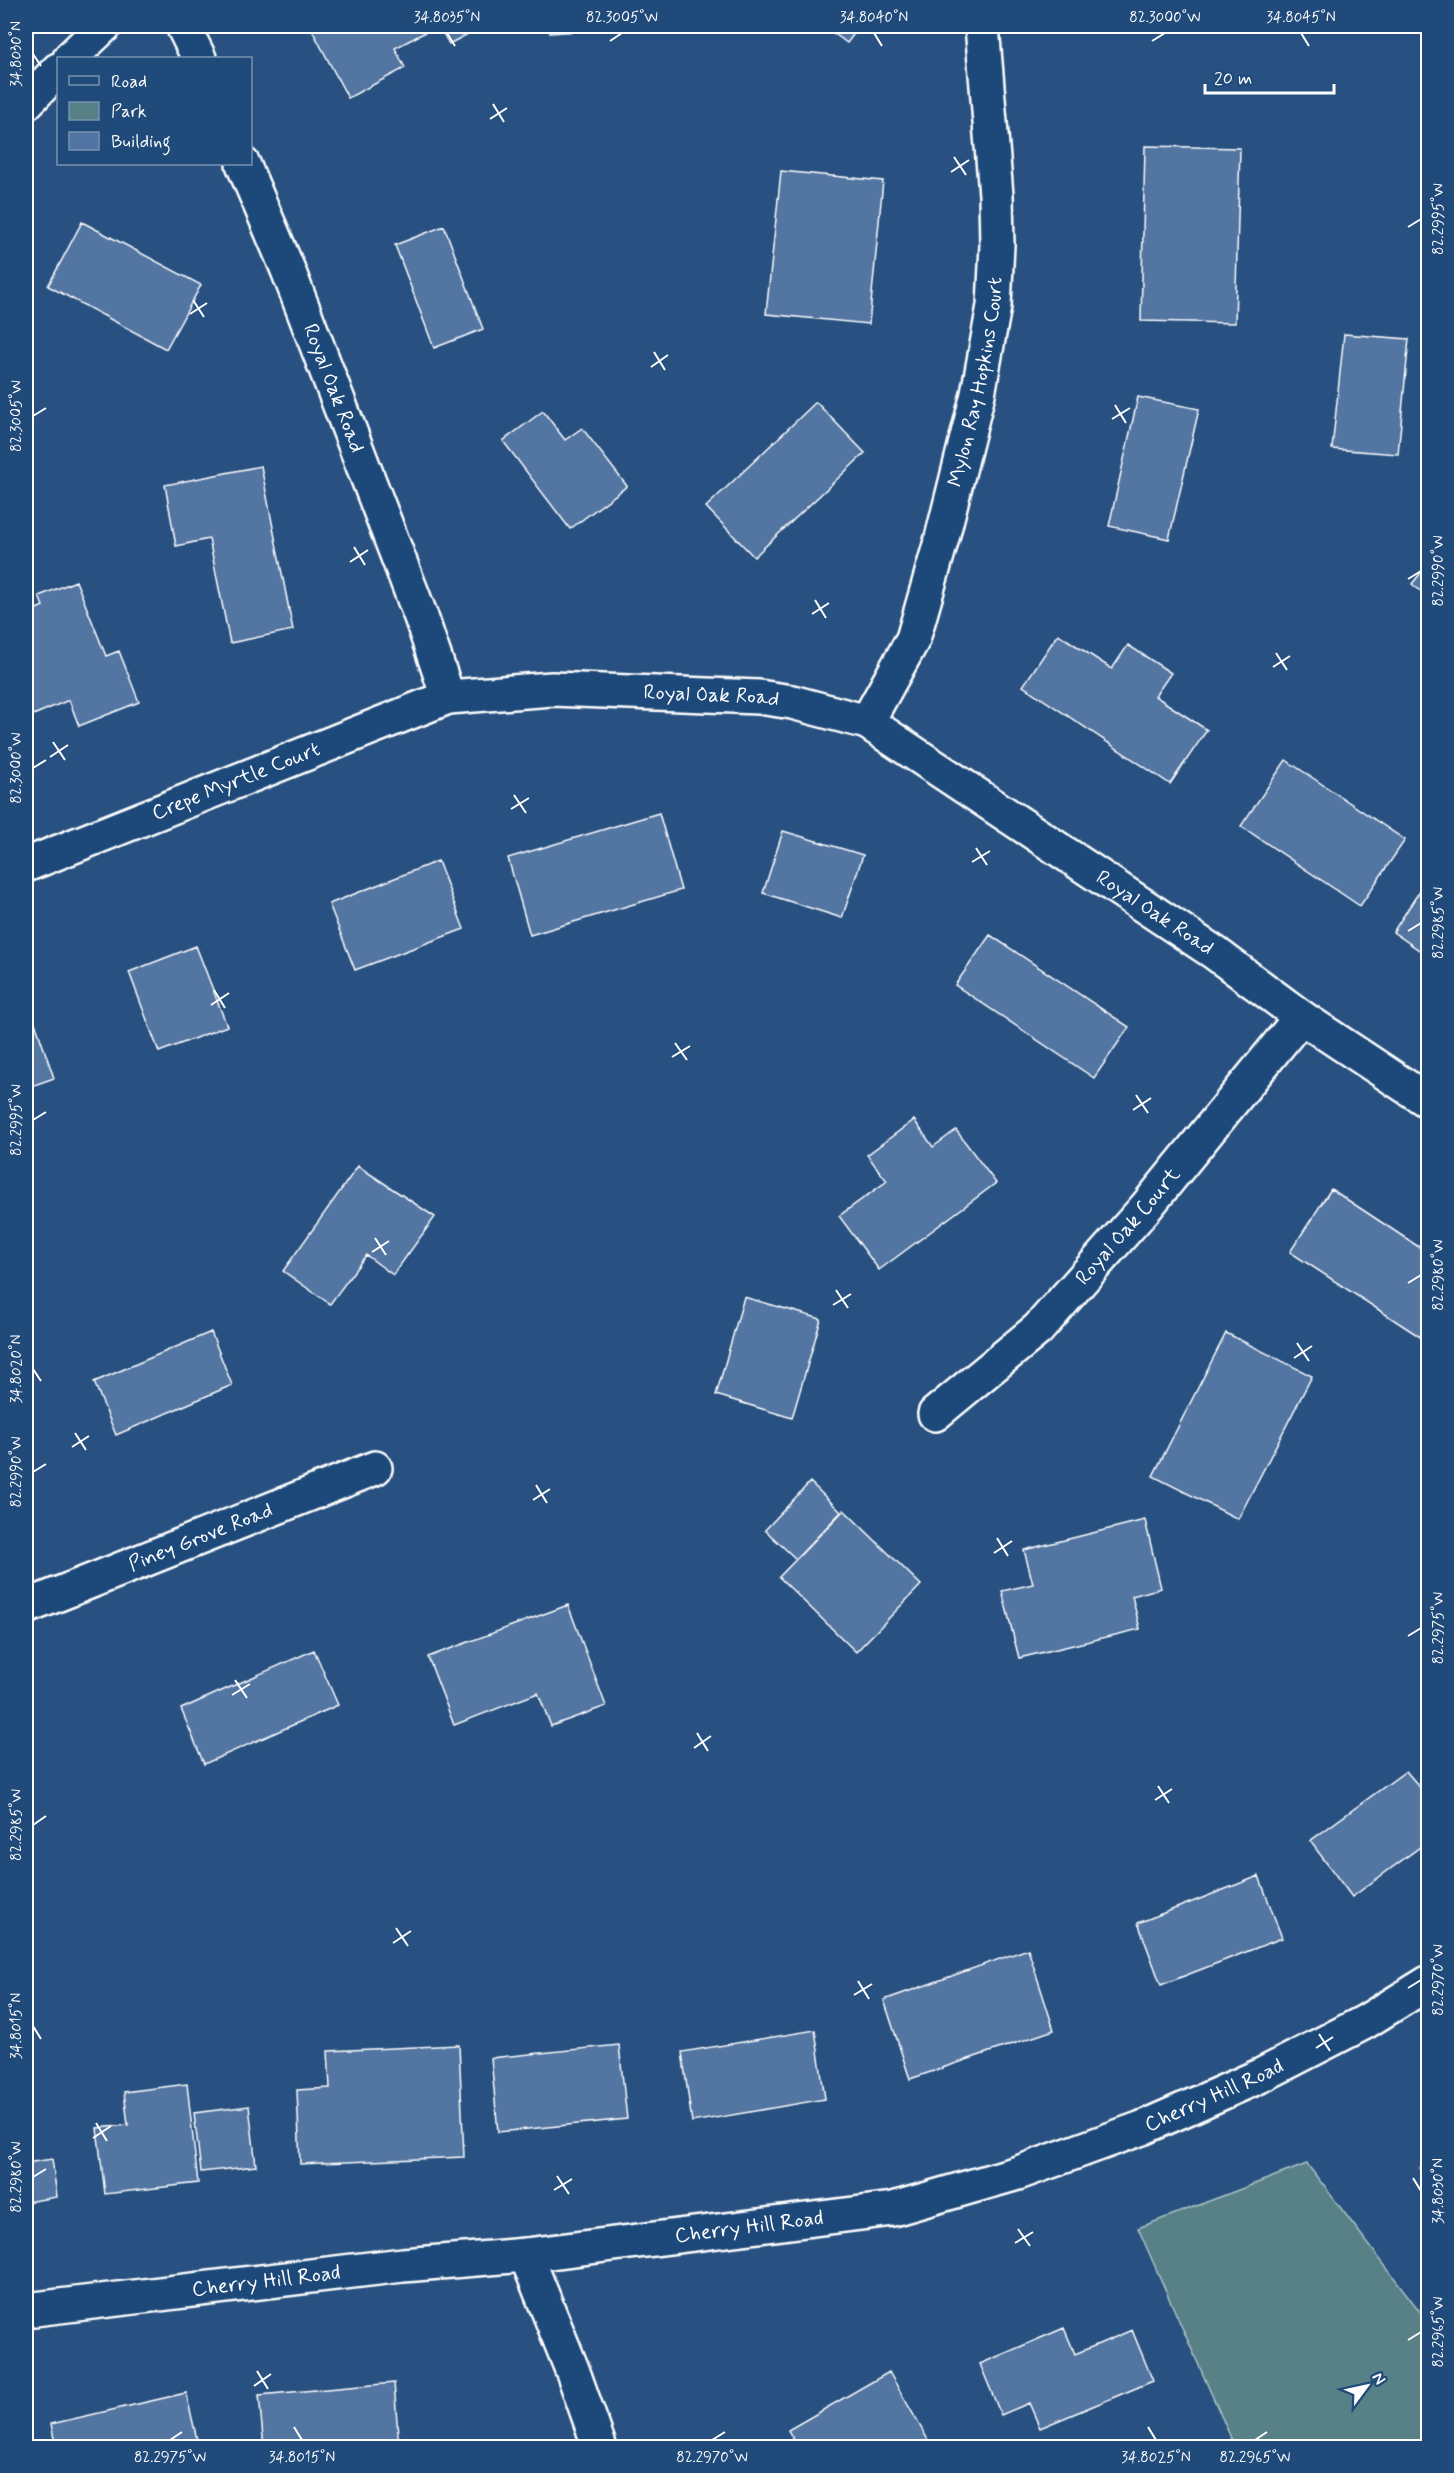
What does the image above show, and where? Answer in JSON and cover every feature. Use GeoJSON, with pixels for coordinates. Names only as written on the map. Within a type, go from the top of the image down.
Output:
{"type":"FeatureCollection","features":[{"type":"Feature","properties":{"kind":"street"},"geometry":{"type":"LineString","coordinates":[[71,57],[104,26]]}},
{"type":"Feature","properties":{"kind":"street"},"geometry":{"type":"LineString","coordinates":[[183,26],[198,57]]}},
{"type":"Feature","properties":{"kind":"street","name":"Mylon Ray Hopkins Court"},"geometry":{"type":"LineString","coordinates":[[867,722],[913,639],[978,394],[994,306],[997,245],[996,195],[982,26]]}},
{"type":"Feature","properties":{"kind":"street"},"geometry":{"type":"LineString","coordinates":[[26,103],[57,71]]}},
{"type":"Feature","properties":{"kind":"street","name":"Royal Oak Road"},"geometry":{"type":"LineString","coordinates":[[243,165],[292,282],[421,617],[448,697],[552,689],[759,697],[792,702],[867,722],[1215,953],[1301,1017],[1428,1101]]}},
{"type":"Feature","properties":{"kind":"street","name":"Crepe Myrtle Court"},"geometry":{"type":"LineString","coordinates":[[26,865],[448,697]]}},
{"type":"Feature","properties":{"kind":"street","name":"Royal Oak Court"},"geometry":{"type":"LineString","coordinates":[[935,1414],[1038,1329],[1148,1206],[1301,1017]]}},
{"type":"Feature","properties":{"kind":"street","name":"Piney Grove Road"},"geometry":{"type":"LineString","coordinates":[[26,1607],[375,1468]]}},
{"type":"Feature","properties":{"kind":"street","name":"Cherry Hill Road"},"geometry":{"type":"LineString","coordinates":[[26,2310],[403,2265],[526,2255],[893,2209],[1018,2173],[1142,2128],[1262,2075],[1365,2022],[1428,1983]]}},
{"type":"Feature","properties":{"kind":"street"},"geometry":{"type":"LineString","coordinates":[[526,2255],[573,2372],[600,2448]]}},
{"type":"Feature","properties":{"kind":"green space"},"geometry":{"type":"Polygon","coordinates":[[[1307,2164],[1428,2322],[1428,2447],[1235,2447],[1138,2228],[1307,2164]]]}},
{"type":"Feature","properties":{"kind":"building"},"geometry":{"type":"Polygon","coordinates":[[[310,26],[437,26],[395,48],[405,68],[348,98],[310,26]]]}},
{"type":"Feature","properties":{"kind":"building"},"geometry":{"type":"Polygon","coordinates":[[[439,26],[483,26],[449,44],[439,26]]]}},
{"type":"Feature","properties":{"kind":"building"},"geometry":{"type":"Polygon","coordinates":[[[550,26],[656,26],[550,33],[550,26]]]}},
{"type":"Feature","properties":{"kind":"building"},"geometry":{"type":"Polygon","coordinates":[[[824,26],[860,26],[847,43],[824,26]]]}},
{"type":"Feature","properties":{"kind":"building"},"geometry":{"type":"Polygon","coordinates":[[[1145,146],[1240,148],[1235,323],[1141,321],[1145,146]]]}},
{"type":"Feature","properties":{"kind":"building"},"geometry":{"type":"Polygon","coordinates":[[[781,171],[883,181],[869,324],[766,314],[781,171]]]}},
{"type":"Feature","properties":{"kind":"building"},"geometry":{"type":"Polygon","coordinates":[[[82,222],[201,285],[166,349],[48,286],[82,222]]]}},
{"type":"Feature","properties":{"kind":"building"},"geometry":{"type":"Polygon","coordinates":[[[444,226],[483,329],[434,348],[395,245],[444,226]]]}},
{"type":"Feature","properties":{"kind":"building"},"geometry":{"type":"Polygon","coordinates":[[[1344,334],[1409,339],[1398,454],[1332,449],[1344,334]]]}},
{"type":"Feature","properties":{"kind":"building"},"geometry":{"type":"Polygon","coordinates":[[[1138,397],[1199,409],[1169,539],[1109,526],[1138,397]]]}},
{"type":"Feature","properties":{"kind":"building"},"geometry":{"type":"Polygon","coordinates":[[[816,402],[865,453],[754,557],[706,507],[816,402]]]}},
{"type":"Feature","properties":{"kind":"building"},"geometry":{"type":"Polygon","coordinates":[[[543,411],[565,440],[582,428],[627,486],[570,529],[503,441],[543,411]]]}},
{"type":"Feature","properties":{"kind":"building"},"geometry":{"type":"Polygon","coordinates":[[[261,466],[293,630],[230,643],[209,539],[176,546],[165,485],[261,466]]]}},
{"type":"Feature","properties":{"kind":"building"},"geometry":{"type":"Polygon","coordinates":[[[1428,564],[1428,597],[1412,584],[1428,564]]]}},
{"type":"Feature","properties":{"kind":"building"},"geometry":{"type":"Polygon","coordinates":[[[76,581],[106,656],[119,651],[139,702],[79,726],[69,700],[26,718],[26,641],[32,638],[26,622],[26,614],[43,606],[39,596],[76,581]]]}},
{"type":"Feature","properties":{"kind":"building"},"geometry":{"type":"Polygon","coordinates":[[[1058,634],[1112,669],[1128,645],[1171,673],[1155,696],[1207,730],[1170,784],[1023,686],[1058,634]]]}},
{"type":"Feature","properties":{"kind":"building"},"geometry":{"type":"Polygon","coordinates":[[[1286,760],[1405,840],[1360,906],[1241,826],[1286,760]]]}},
{"type":"Feature","properties":{"kind":"building"},"geometry":{"type":"Polygon","coordinates":[[[659,813],[681,890],[530,935],[508,858],[659,813]]]}},
{"type":"Feature","properties":{"kind":"building"},"geometry":{"type":"Polygon","coordinates":[[[783,831],[863,855],[842,918],[763,893],[783,831]]]}},
{"type":"Feature","properties":{"kind":"building"},"geometry":{"type":"Polygon","coordinates":[[[438,861],[464,929],[355,970],[329,904],[438,861]]]}},
{"type":"Feature","properties":{"kind":"building"},"geometry":{"type":"Polygon","coordinates":[[[1428,878],[1428,956],[1393,932],[1428,878]]]}},
{"type":"Feature","properties":{"kind":"building"},"geometry":{"type":"Polygon","coordinates":[[[990,935],[1129,1027],[1094,1078],[955,985],[990,935]]]}},
{"type":"Feature","properties":{"kind":"building"},"geometry":{"type":"Polygon","coordinates":[[[196,946],[227,1026],[159,1052],[129,972],[196,946]]]}},
{"type":"Feature","properties":{"kind":"building"},"geometry":{"type":"Polygon","coordinates":[[[32,1014],[54,1078],[26,1088],[26,1016],[32,1014]]]}},
{"type":"Feature","properties":{"kind":"building"},"geometry":{"type":"Polygon","coordinates":[[[914,1120],[933,1147],[956,1130],[996,1183],[879,1270],[839,1216],[887,1181],[867,1155],[914,1120]]]}},
{"type":"Feature","properties":{"kind":"building"},"geometry":{"type":"Polygon","coordinates":[[[358,1166],[435,1217],[393,1275],[366,1255],[330,1304],[283,1271],[358,1166]]]}},
{"type":"Feature","properties":{"kind":"building"},"geometry":{"type":"Polygon","coordinates":[[[1331,1189],[1428,1253],[1428,1342],[1290,1252],[1331,1189]]]}},
{"type":"Feature","properties":{"kind":"building"},"geometry":{"type":"Polygon","coordinates":[[[744,1297],[821,1319],[792,1418],[716,1395],[744,1297]]]}},
{"type":"Feature","properties":{"kind":"building"},"geometry":{"type":"Polygon","coordinates":[[[211,1332],[232,1385],[116,1435],[94,1382],[211,1332]]]}},
{"type":"Feature","properties":{"kind":"building"},"geometry":{"type":"Polygon","coordinates":[[[1226,1333],[1312,1376],[1238,1519],[1153,1476],[1226,1333]]]}},
{"type":"Feature","properties":{"kind":"building"},"geometry":{"type":"Polygon","coordinates":[[[810,1482],[841,1512],[796,1559],[765,1530],[810,1482]]]}},
{"type":"Feature","properties":{"kind":"building"},"geometry":{"type":"Polygon","coordinates":[[[844,1510],[921,1585],[856,1652],[779,1577],[844,1510]]]}},
{"type":"Feature","properties":{"kind":"building"},"geometry":{"type":"Polygon","coordinates":[[[1145,1520],[1161,1588],[1132,1596],[1140,1629],[1019,1658],[1002,1591],[1033,1584],[1024,1550],[1145,1520]]]}},
{"type":"Feature","properties":{"kind":"building"},"geometry":{"type":"Polygon","coordinates":[[[568,1605],[606,1706],[551,1726],[538,1693],[454,1725],[428,1657],[568,1605]]]}},
{"type":"Feature","properties":{"kind":"building"},"geometry":{"type":"Polygon","coordinates":[[[314,1650],[338,1705],[204,1764],[181,1709],[314,1650]]]}},
{"type":"Feature","properties":{"kind":"building"},"geometry":{"type":"Polygon","coordinates":[[[1406,1771],[1428,1797],[1428,1841],[1352,1897],[1310,1841],[1406,1771]]]}},
{"type":"Feature","properties":{"kind":"building"},"geometry":{"type":"Polygon","coordinates":[[[1259,1876],[1282,1938],[1161,1985],[1138,1923],[1259,1876]]]}},
{"type":"Feature","properties":{"kind":"building"},"geometry":{"type":"Polygon","coordinates":[[[1028,1949],[1054,2030],[910,2079],[884,2000],[1028,1949]]]}},
{"type":"Feature","properties":{"kind":"building"},"geometry":{"type":"Polygon","coordinates":[[[815,2030],[825,2099],[692,2122],[682,2052],[815,2030]]]}},
{"type":"Feature","properties":{"kind":"building"},"geometry":{"type":"Polygon","coordinates":[[[459,2045],[464,2157],[300,2164],[297,2090],[330,2088],[328,2051],[459,2045]]]}},
{"type":"Feature","properties":{"kind":"building"},"geometry":{"type":"Polygon","coordinates":[[[619,2045],[627,2119],[498,2132],[491,2058],[619,2045]]]}},
{"type":"Feature","properties":{"kind":"building"},"geometry":{"type":"Polygon","coordinates":[[[187,2084],[198,2183],[105,2194],[97,2128],[128,2125],[124,2092],[187,2084]]]}},
{"type":"Feature","properties":{"kind":"building"},"geometry":{"type":"Polygon","coordinates":[[[249,2106],[256,2166],[201,2172],[194,2113],[249,2106]]]}},
{"type":"Feature","properties":{"kind":"building"},"geometry":{"type":"Polygon","coordinates":[[[52,2159],[57,2197],[26,2202],[26,2163],[52,2159]]]}},
{"type":"Feature","properties":{"kind":"building"},"geometry":{"type":"Polygon","coordinates":[[[1428,2162],[1428,2180],[1420,2168],[1428,2162]]]}},
{"type":"Feature","properties":{"kind":"building"},"geometry":{"type":"Polygon","coordinates":[[[1064,2328],[1075,2354],[1132,2330],[1153,2381],[1040,2428],[1029,2403],[1001,2415],[980,2364],[1064,2328]]]}},
{"type":"Feature","properties":{"kind":"building"},"geometry":{"type":"Polygon","coordinates":[[[889,2372],[928,2440],[915,2448],[798,2448],[788,2430],[889,2372]]]}},
{"type":"Feature","properties":{"kind":"building"},"geometry":{"type":"Polygon","coordinates":[[[394,2383],[399,2447],[264,2448],[259,2395],[394,2383]]]}},
{"type":"Feature","properties":{"kind":"building"},"geometry":{"type":"Polygon","coordinates":[[[186,2393],[199,2448],[56,2448],[51,2424],[186,2393]]]}}]}
